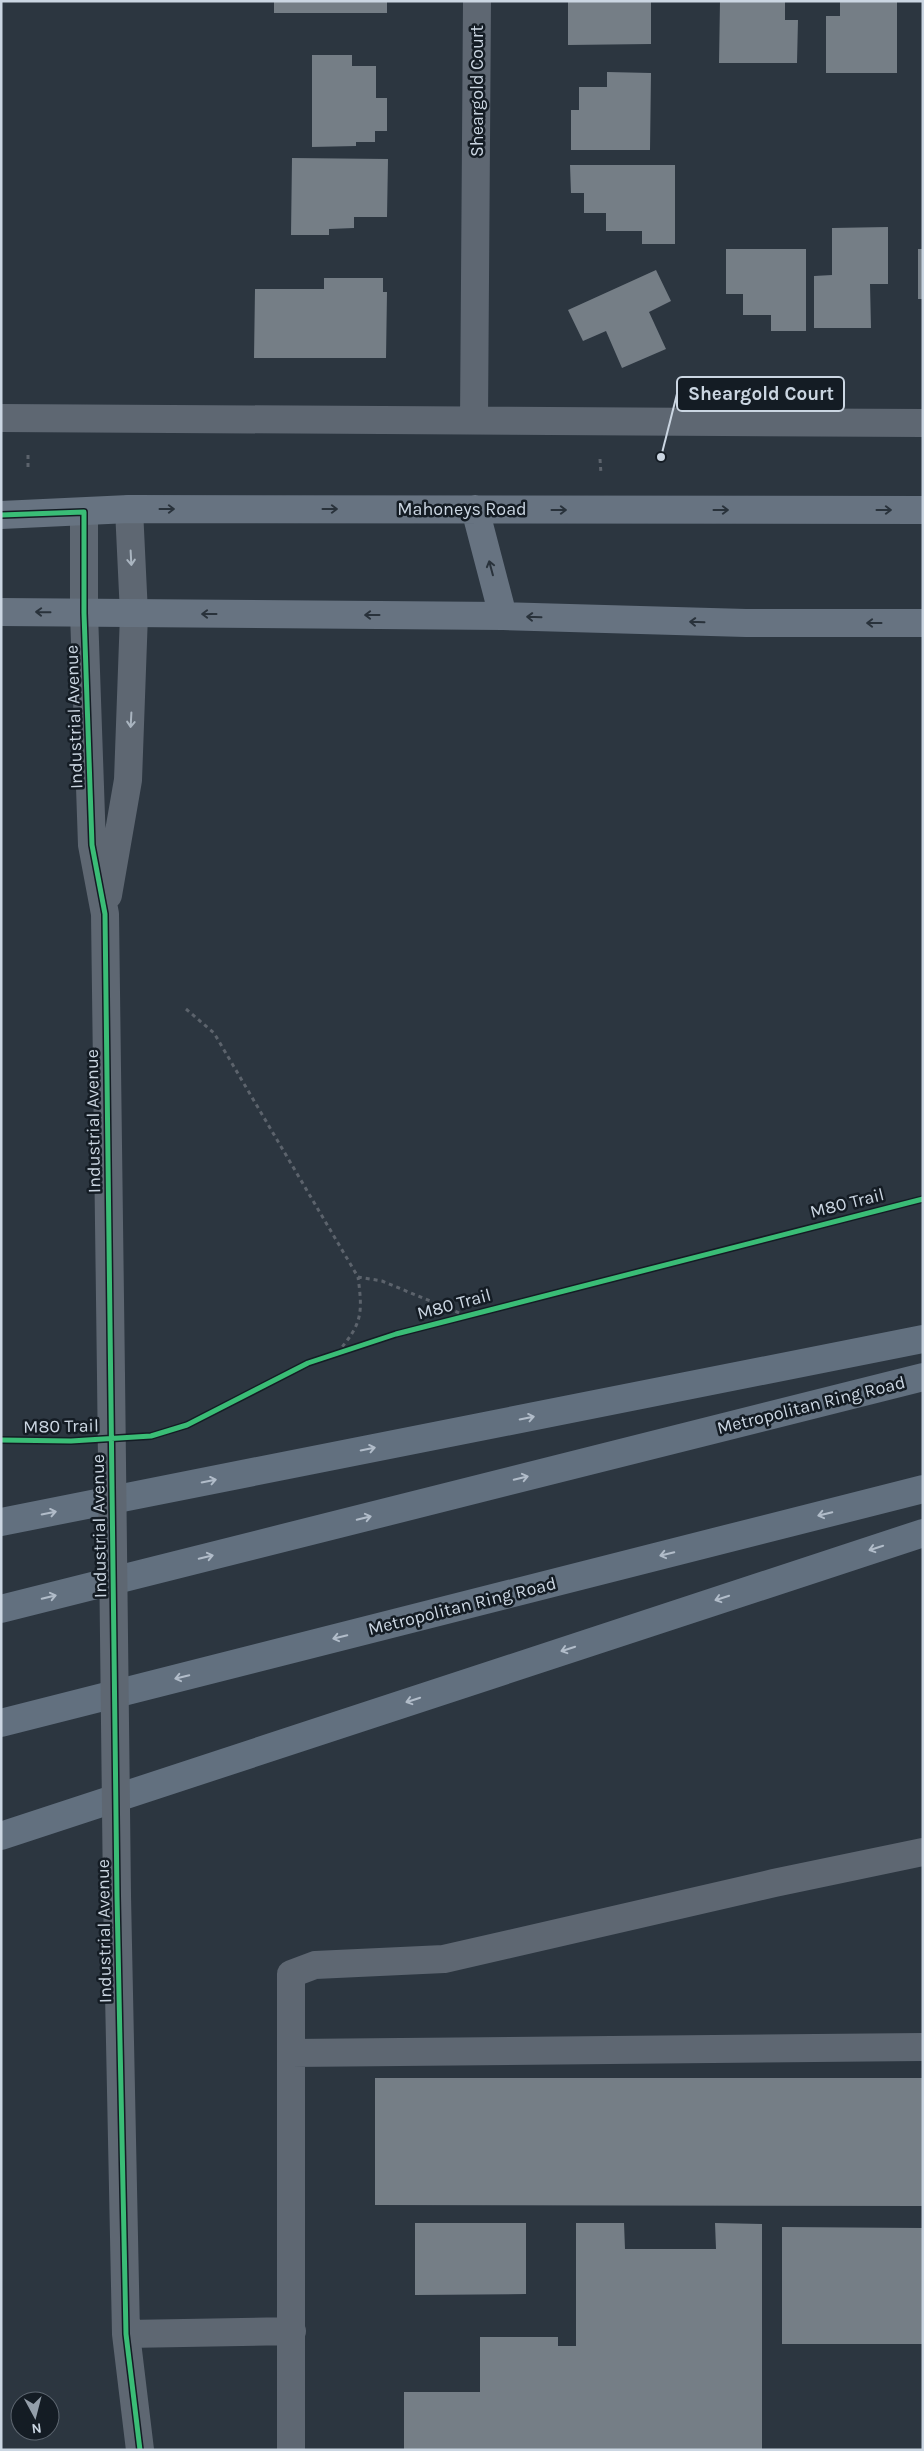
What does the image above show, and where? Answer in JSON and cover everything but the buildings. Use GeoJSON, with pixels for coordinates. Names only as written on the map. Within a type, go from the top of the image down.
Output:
{"type":"FeatureCollection","features":[{"type":"Feature","properties":{"kind":"highway"},"geometry":{"type":"LineString","coordinates":[[1,1522],[923,1339]]}},
{"type":"Feature","properties":{"kind":"highway","name":"Metropolitan Ring Road"},"geometry":{"type":"LineString","coordinates":[[1,1609],[923,1377]]}},
{"type":"Feature","properties":{"kind":"highway","name":"Metropolitan Ring Road"},"geometry":{"type":"LineString","coordinates":[[1,1723],[923,1489]]}},
{"type":"Feature","properties":{"kind":"highway"},"geometry":{"type":"LineString","coordinates":[[1,1836],[923,1533]]}},
{"type":"Feature","properties":{"kind":"main road","name":"Mahoneys Road"},"geometry":{"type":"LineString","coordinates":[[1,515],[129,509],[923,510]]}},
{"type":"Feature","properties":{"kind":"main road"},"geometry":{"type":"LineString","coordinates":[[475,509],[503,616]]}},
{"type":"Feature","properties":{"kind":"main road"},"geometry":{"type":"LineString","coordinates":[[1,612],[503,616],[746,623],[923,623]]}},
{"type":"Feature","properties":{"kind":"street","name":"Sheargold Court"},"geometry":{"type":"LineString","coordinates":[[474,420],[477,1]]}},
{"type":"Feature","properties":{"kind":"street"},"geometry":{"type":"LineString","coordinates":[[1,418],[923,423]]}},
{"type":"Feature","properties":{"kind":"street","name":"Industrial Avenue"},"geometry":{"type":"LineString","coordinates":[[105,914],[128,780],[134,614],[129,509]]}},
{"type":"Feature","properties":{"kind":"street","name":"Industrial Avenue"},"geometry":{"type":"LineString","coordinates":[[84,512],[84,613],[92,845],[105,914],[117,1896],[126,2334],[140,2450]]}},
{"type":"Feature","properties":{"kind":"street"},"geometry":{"type":"LineString","coordinates":[[291,2450],[291,1974],[315,1965],[444,1959],[774,1883],[923,1852]]}},
{"type":"Feature","properties":{"kind":"street"},"geometry":{"type":"LineString","coordinates":[[291,2053],[923,2047]]}},
{"type":"Feature","properties":{"kind":"street"},"geometry":{"type":"LineString","coordinates":[[126,2334],[292,2331]]}},
{"type":"Feature","properties":{"kind":"path"},"geometry":{"type":"LineString","coordinates":[[186,1009],[214,1033],[358,1277],[361,1299],[359,1322],[353,1334],[337,1353]]}},
{"type":"Feature","properties":{"kind":"path"},"geometry":{"type":"LineString","coordinates":[[358,1277],[382,1281],[464,1315]]}},
{"type":"Feature","properties":{"kind":"path"},"geometry":{"type":"LineString","coordinates":[[330,1355],[346,1350]]}},
{"type":"Feature","properties":{"kind":"cycle path"},"geometry":{"type":"LineString","coordinates":[[1,515],[84,512],[84,613],[92,845],[105,914],[117,1896],[126,2334],[140,2450]]}},
{"type":"Feature","properties":{"kind":"cycle path","name":"M80 Trail"},"geometry":{"type":"LineString","coordinates":[[1,1440],[71,1441],[151,1436],[187,1425],[308,1363],[396,1334],[923,1199]]}},
{"type":"Feature","properties":{"kind":"place","name":"Sheargold Court"},"geometry":{"type":"Point","coordinates":[661,457]}}]}
